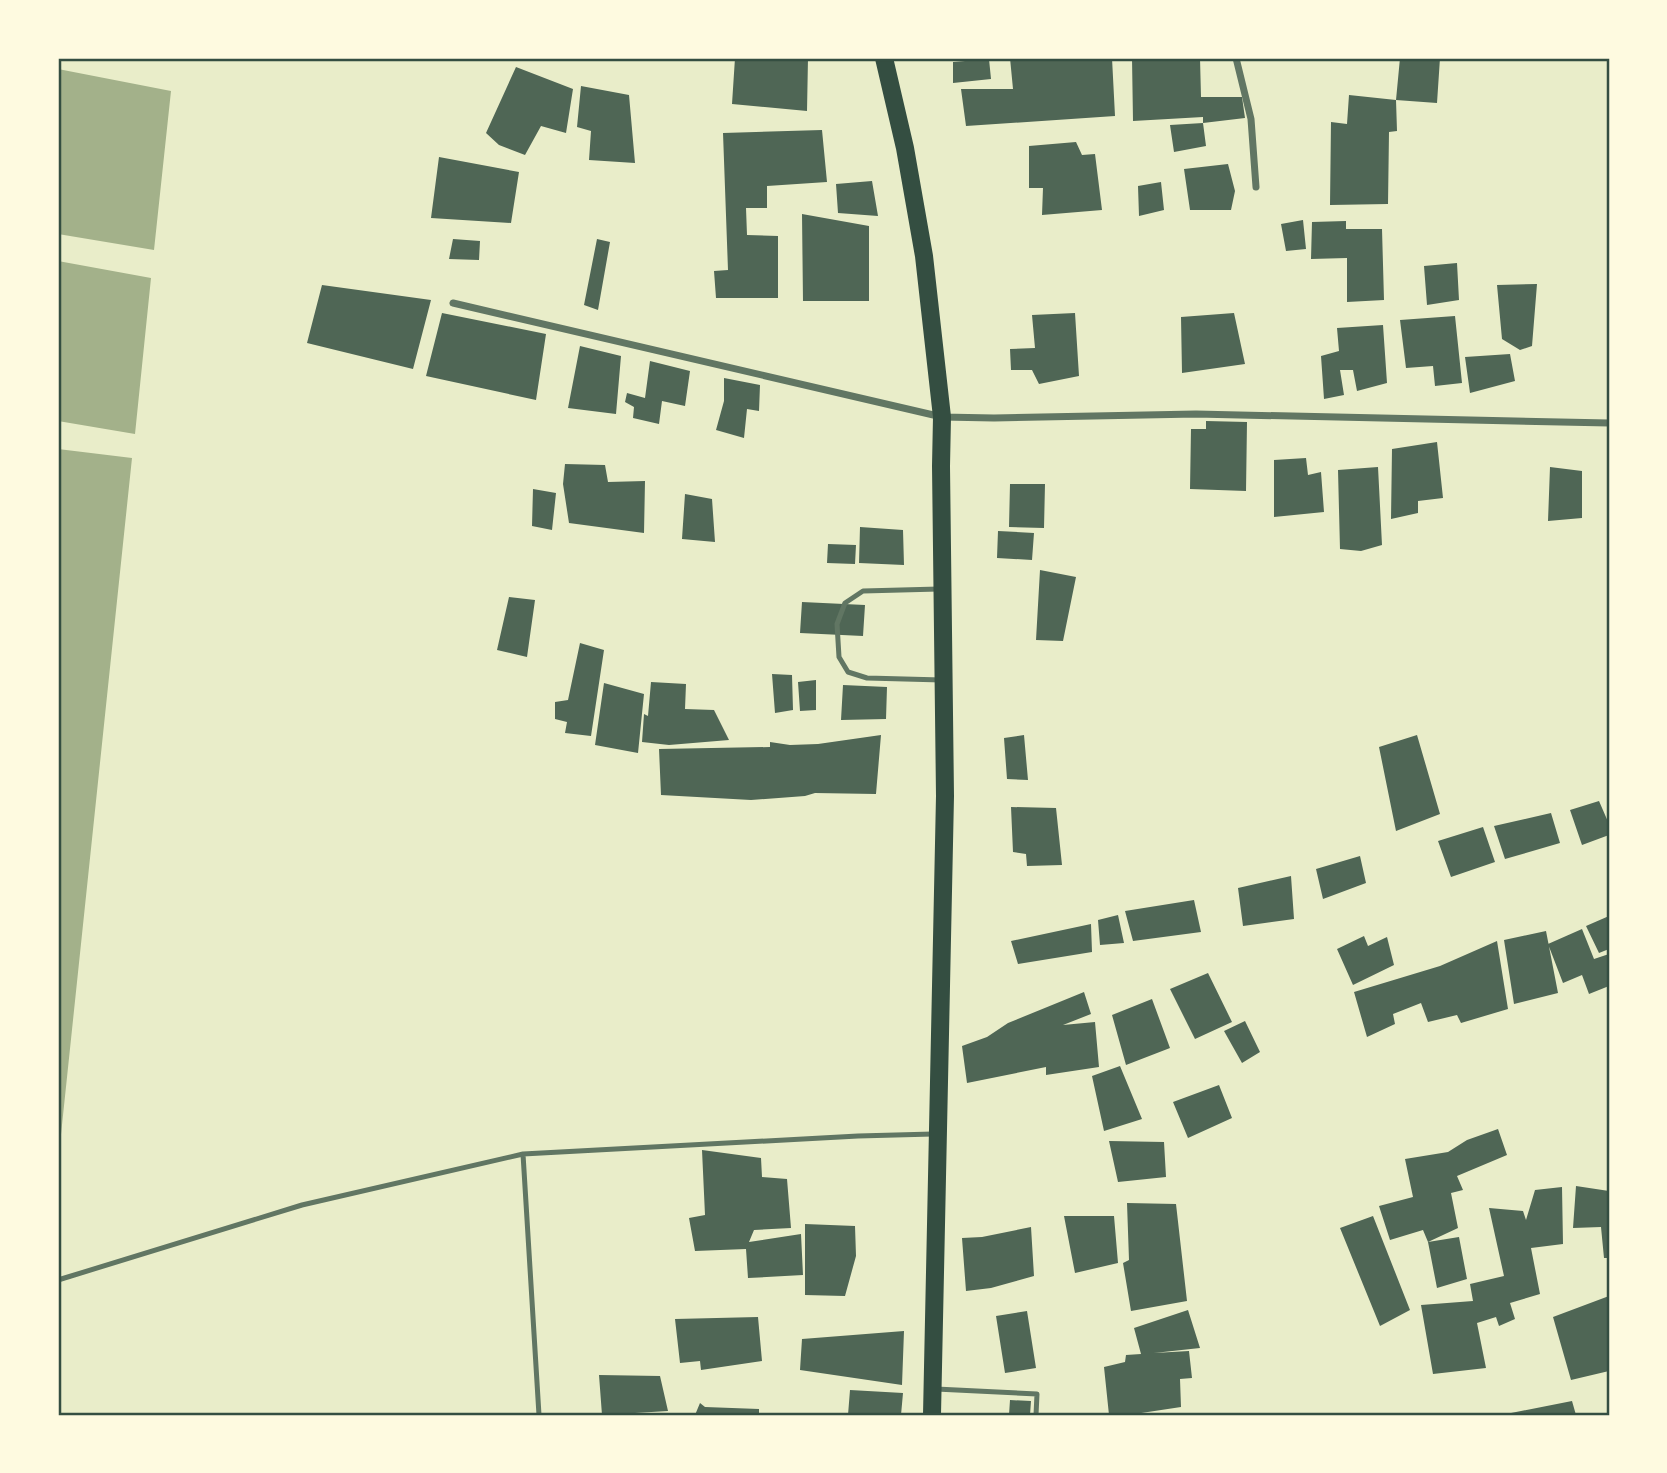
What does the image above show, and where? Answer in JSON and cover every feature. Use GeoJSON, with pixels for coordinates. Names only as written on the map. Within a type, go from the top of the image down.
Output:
{"type":"FeatureCollection","features":[{"type":"Feature","properties":{"kind":"main road"},"geometry":{"type":"LineString","coordinates":[[884,58],[905,148],[924,256],[942,417],[945,796],[932,1415]]}},
{"type":"Feature","properties":{"kind":"street"},"geometry":{"type":"LineString","coordinates":[[1236,58],[1251,119],[1256,187]]}},
{"type":"Feature","properties":{"kind":"street"},"geometry":{"type":"LineString","coordinates":[[453,303],[942,417],[1196,414],[1609,423]]}},
{"type":"Feature","properties":{"kind":"lane"},"geometry":{"type":"LineString","coordinates":[[943,589],[863,591],[845,603],[837,624],[839,657],[848,672],[867,678],[943,680]]}},
{"type":"Feature","properties":{"kind":"lane"},"geometry":{"type":"LineString","coordinates":[[58,1280],[302,1205],[523,1154],[937,1134]]}},
{"type":"Feature","properties":{"kind":"lane"},"geometry":{"type":"LineString","coordinates":[[523,1154],[539,1415]]}},
{"type":"Feature","properties":{"kind":"lane"},"geometry":{"type":"LineString","coordinates":[[933,1389],[1037,1394],[1036,1415]]}},
{"type":"Feature","properties":{"kind":"shaded area"},"geometry":{"type":"Polygon","coordinates":[[[58,69],[171,91],[154,250],[58,234],[58,69]]]}},
{"type":"Feature","properties":{"kind":"shaded area"},"geometry":{"type":"Polygon","coordinates":[[[58,261],[151,278],[135,434],[58,421],[58,261]]]}},
{"type":"Feature","properties":{"kind":"shaded area"},"geometry":{"type":"Polygon","coordinates":[[[58,449],[132,458],[58,1163],[58,449]]]}},
{"type":"Feature","properties":{"kind":"building"},"geometry":{"type":"Polygon","coordinates":[[[735,58],[808,58],[807,111],[732,104],[735,58]]]}},
{"type":"Feature","properties":{"kind":"building"},"geometry":{"type":"Polygon","coordinates":[[[1010,58],[1112,58],[1115,116],[966,126],[961,89],[1013,89],[1010,58]]]}},
{"type":"Feature","properties":{"kind":"building"},"geometry":{"type":"Polygon","coordinates":[[[1132,58],[1200,58],[1201,97],[1242,97],[1245,118],[1203,123],[1203,117],[1133,121],[1132,58]]]}},
{"type":"Feature","properties":{"kind":"building"},"geometry":{"type":"Polygon","coordinates":[[[1400,58],[1440,58],[1437,103],[1396,100],[1400,58]]]}},
{"type":"Feature","properties":{"kind":"building"},"geometry":{"type":"Polygon","coordinates":[[[989,59],[991,79],[953,83],[953,62],[989,59]]]}},
{"type":"Feature","properties":{"kind":"building"},"geometry":{"type":"Polygon","coordinates":[[[516,67],[573,89],[566,133],[541,126],[525,155],[499,145],[486,133],[516,67]]]}},
{"type":"Feature","properties":{"kind":"building"},"geometry":{"type":"Polygon","coordinates":[[[581,86],[629,95],[635,163],[589,160],[591,131],[577,127],[581,86]]]}},
{"type":"Feature","properties":{"kind":"building"},"geometry":{"type":"Polygon","coordinates":[[[1349,95],[1396,100],[1397,131],[1389,132],[1388,204],[1330,205],[1331,122],[1347,124],[1349,95]]]}},
{"type":"Feature","properties":{"kind":"building"},"geometry":{"type":"Polygon","coordinates":[[[1203,123],[1206,146],[1174,152],[1170,125],[1203,123]]]}},
{"type":"Feature","properties":{"kind":"building"},"geometry":{"type":"Polygon","coordinates":[[[822,130],[827,182],[767,186],[767,208],[746,208],[747,235],[778,236],[778,298],[716,298],[714,271],[728,270],[723,133],[822,130]]]}},
{"type":"Feature","properties":{"kind":"building"},"geometry":{"type":"Polygon","coordinates":[[[1076,142],[1082,155],[1095,154],[1102,210],[1042,215],[1043,188],[1029,188],[1029,146],[1076,142]]]}},
{"type":"Feature","properties":{"kind":"building"},"geometry":{"type":"Polygon","coordinates":[[[439,157],[519,172],[511,223],[431,218],[439,157]]]}},
{"type":"Feature","properties":{"kind":"building"},"geometry":{"type":"Polygon","coordinates":[[[1228,164],[1235,191],[1231,210],[1190,210],[1184,169],[1228,164]]]}},
{"type":"Feature","properties":{"kind":"building"},"geometry":{"type":"Polygon","coordinates":[[[872,181],[878,216],[838,213],[836,184],[872,181]]]}},
{"type":"Feature","properties":{"kind":"building"},"geometry":{"type":"Polygon","coordinates":[[[1161,182],[1164,210],[1139,216],[1138,186],[1161,182]]]}},
{"type":"Feature","properties":{"kind":"building"},"geometry":{"type":"Polygon","coordinates":[[[802,214],[869,226],[869,301],[803,301],[802,214]]]}},
{"type":"Feature","properties":{"kind":"building"},"geometry":{"type":"Polygon","coordinates":[[[1303,220],[1306,249],[1286,251],[1281,224],[1303,220]]]}},
{"type":"Feature","properties":{"kind":"building"},"geometry":{"type":"Polygon","coordinates":[[[1346,221],[1346,229],[1382,229],[1384,300],[1347,302],[1347,258],[1311,259],[1312,222],[1346,221]]]}},
{"type":"Feature","properties":{"kind":"building"},"geometry":{"type":"Polygon","coordinates":[[[453,239],[480,241],[479,260],[449,259],[453,239]]]}},
{"type":"Feature","properties":{"kind":"building"},"geometry":{"type":"Polygon","coordinates":[[[597,239],[610,242],[598,310],[584,305],[597,239]]]}},
{"type":"Feature","properties":{"kind":"building"},"geometry":{"type":"Polygon","coordinates":[[[1457,263],[1459,300],[1427,305],[1424,266],[1457,263]]]}},
{"type":"Feature","properties":{"kind":"building"},"geometry":{"type":"Polygon","coordinates":[[[1537,284],[1532,346],[1520,350],[1502,339],[1497,285],[1537,284]]]}},
{"type":"Feature","properties":{"kind":"building"},"geometry":{"type":"Polygon","coordinates":[[[322,285],[431,300],[413,369],[307,343],[322,285]]]}},
{"type":"Feature","properties":{"kind":"building"},"geometry":{"type":"Polygon","coordinates":[[[442,313],[546,334],[536,400],[426,376],[442,313]]]}},
{"type":"Feature","properties":{"kind":"building"},"geometry":{"type":"Polygon","coordinates":[[[1075,313],[1079,376],[1039,384],[1032,370],[1011,370],[1010,349],[1035,348],[1032,315],[1075,313]]]}},
{"type":"Feature","properties":{"kind":"building"},"geometry":{"type":"Polygon","coordinates":[[[1234,313],[1245,364],[1182,373],[1181,317],[1234,313]]]}},
{"type":"Feature","properties":{"kind":"building"},"geometry":{"type":"Polygon","coordinates":[[[1455,316],[1462,383],[1435,386],[1433,366],[1406,368],[1400,320],[1455,316]]]}},
{"type":"Feature","properties":{"kind":"building"},"geometry":{"type":"Polygon","coordinates":[[[1383,325],[1387,383],[1357,391],[1353,370],[1340,370],[1344,395],[1324,399],[1321,356],[1339,351],[1337,328],[1383,325]]]}},
{"type":"Feature","properties":{"kind":"building"},"geometry":{"type":"Polygon","coordinates":[[[580,346],[621,356],[616,414],[568,408],[580,346]]]}},
{"type":"Feature","properties":{"kind":"building"},"geometry":{"type":"Polygon","coordinates":[[[1510,354],[1515,381],[1470,393],[1465,357],[1510,354]]]}},
{"type":"Feature","properties":{"kind":"building"},"geometry":{"type":"Polygon","coordinates":[[[650,361],[690,371],[685,406],[662,401],[659,424],[633,418],[634,407],[625,402],[627,393],[645,398],[650,361]]]}},
{"type":"Feature","properties":{"kind":"building"},"geometry":{"type":"Polygon","coordinates":[[[724,378],[760,385],[759,411],[747,409],[744,438],[716,430],[724,401],[724,378]]]}},
{"type":"Feature","properties":{"kind":"building"},"geometry":{"type":"Polygon","coordinates":[[[1206,421],[1247,422],[1246,491],[1190,489],[1191,429],[1206,429],[1206,421]]]}},
{"type":"Feature","properties":{"kind":"building"},"geometry":{"type":"Polygon","coordinates":[[[1437,442],[1443,498],[1418,501],[1418,513],[1391,519],[1392,449],[1437,442]]]}},
{"type":"Feature","properties":{"kind":"building"},"geometry":{"type":"Polygon","coordinates":[[[1306,458],[1308,475],[1321,472],[1324,512],[1274,517],[1274,460],[1306,458]]]}},
{"type":"Feature","properties":{"kind":"building"},"geometry":{"type":"Polygon","coordinates":[[[565,464],[605,465],[608,482],[645,481],[644,533],[569,523],[563,484],[565,464]]]}},
{"type":"Feature","properties":{"kind":"building"},"geometry":{"type":"Polygon","coordinates":[[[1378,467],[1382,545],[1361,551],[1340,549],[1338,470],[1378,467]]]}},
{"type":"Feature","properties":{"kind":"building"},"geometry":{"type":"Polygon","coordinates":[[[1550,467],[1582,471],[1582,518],[1548,521],[1550,467]]]}},
{"type":"Feature","properties":{"kind":"building"},"geometry":{"type":"Polygon","coordinates":[[[1010,484],[1045,484],[1044,528],[1009,527],[1010,484]]]}},
{"type":"Feature","properties":{"kind":"building"},"geometry":{"type":"Polygon","coordinates":[[[533,489],[556,493],[552,530],[532,526],[533,489]]]}},
{"type":"Feature","properties":{"kind":"building"},"geometry":{"type":"Polygon","coordinates":[[[685,494],[712,499],[715,542],[682,539],[685,494]]]}},
{"type":"Feature","properties":{"kind":"building"},"geometry":{"type":"Polygon","coordinates":[[[860,527],[903,530],[904,565],[859,563],[860,527]]]}},
{"type":"Feature","properties":{"kind":"building"},"geometry":{"type":"Polygon","coordinates":[[[998,531],[1034,533],[1032,560],[997,558],[998,531]]]}},
{"type":"Feature","properties":{"kind":"building"},"geometry":{"type":"Polygon","coordinates":[[[828,544],[856,545],[855,564],[827,563],[828,544]]]}},
{"type":"Feature","properties":{"kind":"building"},"geometry":{"type":"Polygon","coordinates":[[[1040,570],[1076,577],[1063,641],[1036,640],[1040,570]]]}},
{"type":"Feature","properties":{"kind":"building"},"geometry":{"type":"Polygon","coordinates":[[[509,597],[535,600],[527,657],[497,650],[509,597]]]}},
{"type":"Feature","properties":{"kind":"building"},"geometry":{"type":"Polygon","coordinates":[[[802,602],[865,605],[863,636],[800,633],[802,602]]]}},
{"type":"Feature","properties":{"kind":"building"},"geometry":{"type":"Polygon","coordinates":[[[580,643],[604,650],[591,736],[565,733],[567,722],[555,719],[555,702],[568,700],[580,643]]]}},
{"type":"Feature","properties":{"kind":"building"},"geometry":{"type":"Polygon","coordinates":[[[772,674],[792,675],[793,710],[775,713],[772,674]]]}},
{"type":"Feature","properties":{"kind":"building"},"geometry":{"type":"Polygon","coordinates":[[[816,680],[816,710],[800,711],[798,682],[816,680]]]}},
{"type":"Feature","properties":{"kind":"building"},"geometry":{"type":"Polygon","coordinates":[[[651,682],[686,684],[685,709],[714,710],[729,740],[669,745],[642,742],[644,714],[648,716],[651,682]]]}},
{"type":"Feature","properties":{"kind":"building"},"geometry":{"type":"Polygon","coordinates":[[[604,683],[644,694],[638,753],[595,745],[604,683]]]}},
{"type":"Feature","properties":{"kind":"building"},"geometry":{"type":"Polygon","coordinates":[[[843,685],[887,687],[886,719],[841,720],[843,685]]]}},
{"type":"Feature","properties":{"kind":"building"},"geometry":{"type":"Polygon","coordinates":[[[881,735],[876,794],[815,793],[751,800],[661,795],[659,749],[770,747],[770,742],[790,745],[818,744],[881,735]]]}},
{"type":"Feature","properties":{"kind":"building"},"geometry":{"type":"Polygon","coordinates":[[[1024,735],[1028,780],[1007,779],[1004,738],[1024,735]]]}},
{"type":"Feature","properties":{"kind":"building"},"geometry":{"type":"Polygon","coordinates":[[[1417,735],[1440,814],[1396,831],[1379,747],[1417,735]]]}},
{"type":"Feature","properties":{"kind":"building"},"geometry":{"type":"Polygon","coordinates":[[[1599,801],[1609,824],[1609,835],[1582,845],[1570,810],[1599,801]]]}},
{"type":"Feature","properties":{"kind":"building"},"geometry":{"type":"Polygon","coordinates":[[[1011,807],[1056,808],[1062,865],[1027,866],[1026,854],[1013,852],[1011,807]]]}},
{"type":"Feature","properties":{"kind":"building"},"geometry":{"type":"Polygon","coordinates":[[[1551,813],[1560,843],[1505,859],[1494,826],[1551,813]]]}},
{"type":"Feature","properties":{"kind":"building"},"geometry":{"type":"Polygon","coordinates":[[[1483,827],[1495,862],[1451,877],[1438,841],[1483,827]]]}},
{"type":"Feature","properties":{"kind":"building"},"geometry":{"type":"Polygon","coordinates":[[[1360,856],[1366,883],[1323,899],[1316,869],[1360,856]]]}},
{"type":"Feature","properties":{"kind":"building"},"geometry":{"type":"Polygon","coordinates":[[[1291,876],[1294,919],[1243,926],[1238,888],[1291,876]]]}},
{"type":"Feature","properties":{"kind":"building"},"geometry":{"type":"Polygon","coordinates":[[[1194,900],[1201,932],[1133,941],[1125,911],[1194,900]]]}},
{"type":"Feature","properties":{"kind":"building"},"geometry":{"type":"Polygon","coordinates":[[[1118,915],[1124,943],[1100,945],[1098,920],[1118,915]]]}},
{"type":"Feature","properties":{"kind":"building"},"geometry":{"type":"Polygon","coordinates":[[[1609,916],[1609,949],[1599,953],[1586,926],[1609,916]]]}},
{"type":"Feature","properties":{"kind":"building"},"geometry":{"type":"Polygon","coordinates":[[[1091,924],[1092,952],[1018,964],[1011,941],[1091,924]]]}},
{"type":"Feature","properties":{"kind":"building"},"geometry":{"type":"Polygon","coordinates":[[[1582,929],[1594,959],[1609,954],[1609,986],[1589,994],[1582,975],[1563,983],[1548,944],[1582,929]]]}},
{"type":"Feature","properties":{"kind":"building"},"geometry":{"type":"Polygon","coordinates":[[[1546,931],[1558,993],[1514,1004],[1504,940],[1546,931]]]}},
{"type":"Feature","properties":{"kind":"building"},"geometry":{"type":"Polygon","coordinates":[[[1364,936],[1368,946],[1387,937],[1394,965],[1353,985],[1337,949],[1364,936]]]}},
{"type":"Feature","properties":{"kind":"building"},"geometry":{"type":"Polygon","coordinates":[[[1497,941],[1508,1009],[1461,1023],[1457,1015],[1428,1022],[1421,1003],[1393,1014],[1395,1024],[1367,1037],[1354,992],[1440,966],[1497,941]]]}},
{"type":"Feature","properties":{"kind":"building"},"geometry":{"type":"Polygon","coordinates":[[[1208,973],[1232,1022],[1195,1039],[1170,989],[1208,973]]]}},
{"type":"Feature","properties":{"kind":"building"},"geometry":{"type":"Polygon","coordinates":[[[1084,992],[1091,1014],[1063,1025],[1095,1022],[1099,1067],[1046,1075],[1046,1067],[967,1083],[962,1046],[987,1037],[1008,1023],[1084,992]]]}},
{"type":"Feature","properties":{"kind":"building"},"geometry":{"type":"Polygon","coordinates":[[[1152,999],[1170,1048],[1126,1065],[1112,1015],[1152,999]]]}},
{"type":"Feature","properties":{"kind":"building"},"geometry":{"type":"Polygon","coordinates":[[[1245,1021],[1260,1052],[1242,1063],[1224,1031],[1245,1021]]]}},
{"type":"Feature","properties":{"kind":"building"},"geometry":{"type":"Polygon","coordinates":[[[1120,1066],[1142,1119],[1104,1131],[1092,1076],[1120,1066]]]}},
{"type":"Feature","properties":{"kind":"building"},"geometry":{"type":"Polygon","coordinates":[[[1219,1085],[1232,1118],[1188,1138],[1173,1102],[1219,1085]]]}},
{"type":"Feature","properties":{"kind":"building"},"geometry":{"type":"Polygon","coordinates":[[[1498,1129],[1507,1155],[1457,1176],[1463,1190],[1451,1193],[1458,1228],[1428,1242],[1423,1230],[1390,1240],[1379,1206],[1413,1197],[1405,1159],[1448,1152],[1467,1140],[1498,1129]]]}},
{"type":"Feature","properties":{"kind":"building"},"geometry":{"type":"Polygon","coordinates":[[[1109,1141],[1164,1142],[1166,1177],[1118,1182],[1109,1141]]]}},
{"type":"Feature","properties":{"kind":"building"},"geometry":{"type":"Polygon","coordinates":[[[702,1150],[761,1158],[762,1177],[787,1179],[791,1228],[754,1230],[749,1242],[801,1234],[803,1275],[748,1278],[746,1249],[695,1251],[689,1218],[705,1215],[702,1150]]]}},
{"type":"Feature","properties":{"kind":"building"},"geometry":{"type":"Polygon","coordinates":[[[1576,1186],[1609,1191],[1609,1258],[1604,1258],[1601,1227],[1573,1228],[1576,1186]]]}},
{"type":"Feature","properties":{"kind":"building"},"geometry":{"type":"Polygon","coordinates":[[[1562,1187],[1563,1244],[1531,1248],[1540,1294],[1510,1303],[1515,1319],[1499,1326],[1496,1317],[1477,1323],[1486,1368],[1433,1374],[1421,1305],[1473,1301],[1470,1284],[1504,1276],[1489,1208],[1523,1211],[1526,1220],[1535,1190],[1562,1187]]]}},
{"type":"Feature","properties":{"kind":"building"},"geometry":{"type":"Polygon","coordinates":[[[1127,1203],[1176,1204],[1187,1301],[1131,1311],[1123,1263],[1129,1260],[1127,1203]]]}},
{"type":"Feature","properties":{"kind":"building"},"geometry":{"type":"Polygon","coordinates":[[[1064,1216],[1114,1216],[1118,1263],[1075,1273],[1064,1216]]]}},
{"type":"Feature","properties":{"kind":"building"},"geometry":{"type":"Polygon","coordinates":[[[1373,1216],[1410,1310],[1380,1326],[1340,1228],[1373,1216]]]}},
{"type":"Feature","properties":{"kind":"building"},"geometry":{"type":"Polygon","coordinates":[[[805,1224],[855,1226],[856,1256],[845,1296],[805,1295],[805,1224]]]}},
{"type":"Feature","properties":{"kind":"building"},"geometry":{"type":"Polygon","coordinates":[[[1031,1227],[1034,1276],[991,1288],[966,1291],[962,1238],[982,1237],[1031,1227]]]}},
{"type":"Feature","properties":{"kind":"building"},"geometry":{"type":"Polygon","coordinates":[[[1459,1237],[1467,1279],[1437,1288],[1428,1242],[1459,1237]]]}},
{"type":"Feature","properties":{"kind":"building"},"geometry":{"type":"Polygon","coordinates":[[[1609,1296],[1609,1371],[1571,1380],[1553,1317],[1609,1296]]]}},
{"type":"Feature","properties":{"kind":"building"},"geometry":{"type":"Polygon","coordinates":[[[1188,1310],[1200,1348],[1154,1353],[1189,1351],[1192,1378],[1180,1379],[1181,1407],[1109,1415],[1104,1367],[1125,1362],[1126,1355],[1141,1354],[1134,1328],[1188,1310]]]}},
{"type":"Feature","properties":{"kind":"building"},"geometry":{"type":"Polygon","coordinates":[[[1027,1311],[1036,1368],[1005,1373],[996,1316],[1027,1311]]]}},
{"type":"Feature","properties":{"kind":"building"},"geometry":{"type":"Polygon","coordinates":[[[758,1317],[762,1361],[701,1370],[700,1361],[680,1363],[675,1319],[758,1317]]]}},
{"type":"Feature","properties":{"kind":"building"},"geometry":{"type":"Polygon","coordinates":[[[904,1331],[902,1385],[800,1370],[802,1339],[904,1331]]]}},
{"type":"Feature","properties":{"kind":"building"},"geometry":{"type":"Polygon","coordinates":[[[599,1375],[660,1376],[668,1411],[602,1415],[599,1375]]]}},
{"type":"Feature","properties":{"kind":"building"},"geometry":{"type":"Polygon","coordinates":[[[850,1390],[903,1393],[901,1415],[848,1415],[850,1390]]]}},
{"type":"Feature","properties":{"kind":"building"},"geometry":{"type":"Polygon","coordinates":[[[1010,1400],[1031,1401],[1030,1415],[1009,1415],[1010,1400]]]}},
{"type":"Feature","properties":{"kind":"building"},"geometry":{"type":"Polygon","coordinates":[[[1572,1401],[1576,1415],[1506,1415],[1506,1414],[1572,1401]]]}},
{"type":"Feature","properties":{"kind":"building"},"geometry":{"type":"Polygon","coordinates":[[[700,1403],[705,1407],[759,1409],[759,1415],[695,1415],[700,1403]]]}}]}
